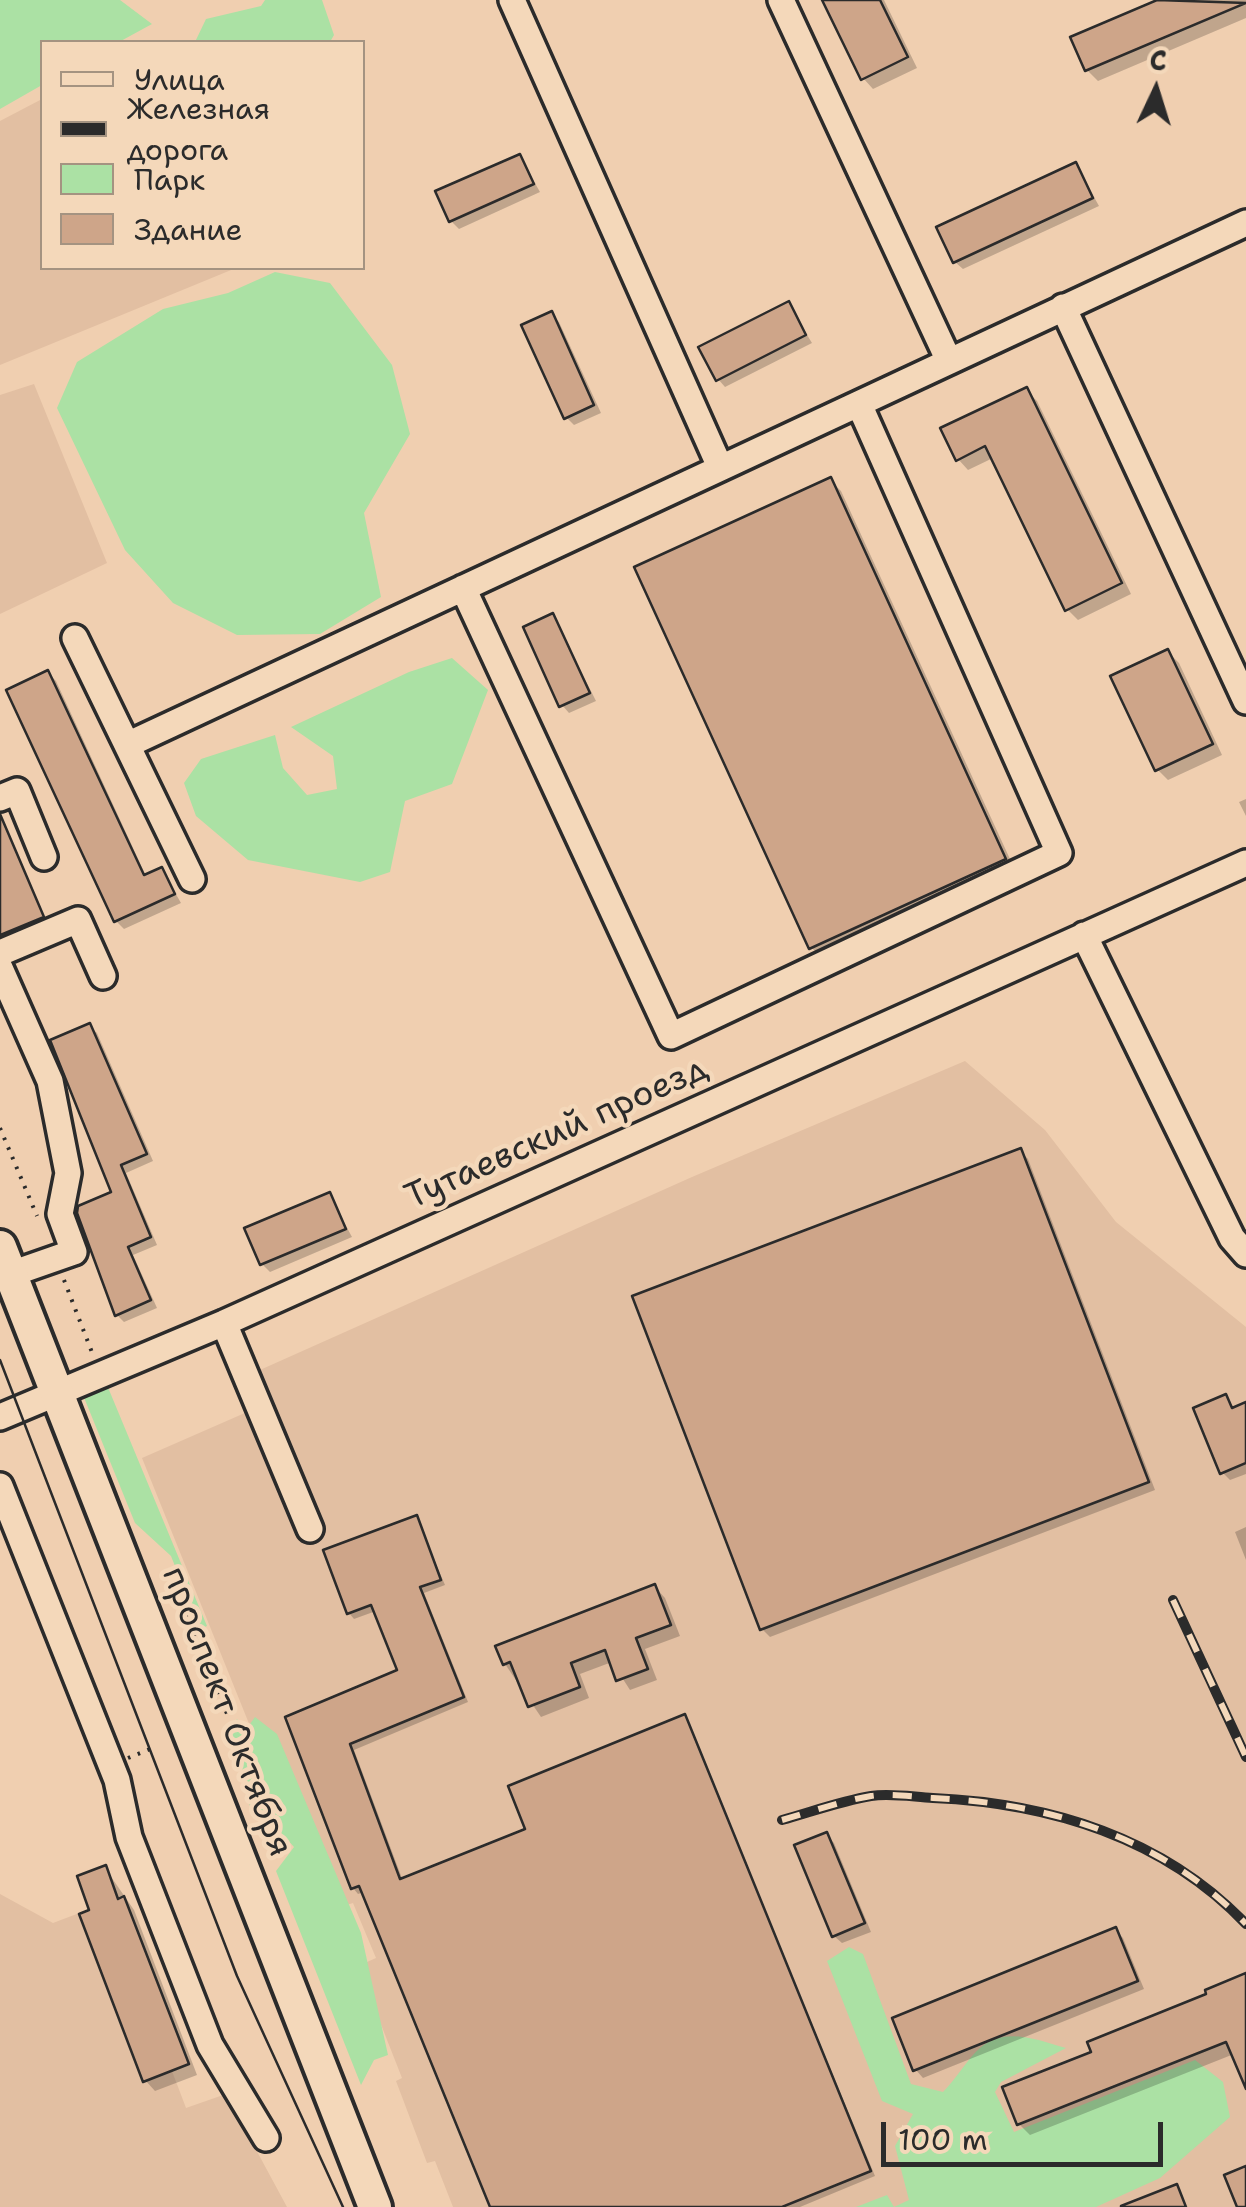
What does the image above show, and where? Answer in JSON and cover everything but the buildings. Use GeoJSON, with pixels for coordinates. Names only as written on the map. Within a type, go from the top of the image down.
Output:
{"type":"FeatureCollection","features":[{"type":"Feature","properties":{"kind":"main road","name":"проспект Октября"},"geometry":{"type":"LineString","coordinates":[[6,1260],[375,2207]]}},
{"type":"Feature","properties":{"kind":"street"},"geometry":{"type":"LineString","coordinates":[[512,0],[720,467]]}},
{"type":"Feature","properties":{"kind":"street"},"geometry":{"type":"LineString","coordinates":[[781,0],[949,362]]}},
{"type":"Feature","properties":{"kind":"street"},"geometry":{"type":"LineString","coordinates":[[128,744],[1246,223]]}},
{"type":"Feature","properties":{"kind":"street"},"geometry":{"type":"LineString","coordinates":[[1063,307],[1246,701]]}},
{"type":"Feature","properties":{"kind":"street"},"geometry":{"type":"LineString","coordinates":[[463,588],[670,1036],[1059,853],[859,404]]}},
{"type":"Feature","properties":{"kind":"street"},"geometry":{"type":"LineString","coordinates":[[76,638],[192,879]]}},
{"type":"Feature","properties":{"kind":"street"},"geometry":{"type":"LineString","coordinates":[[0,798],[17,791],[44,857]]}},
{"type":"Feature","properties":{"kind":"street","name":"Тутаевский проезд"},"geometry":{"type":"LineString","coordinates":[[0,1417],[224,1323],[1246,862]]}},
{"type":"Feature","properties":{"kind":"street"},"geometry":{"type":"LineString","coordinates":[[0,953],[78,920],[103,976]]}},
{"type":"Feature","properties":{"kind":"street"},"geometry":{"type":"LineString","coordinates":[[1084,934],[1232,1238],[1246,1254]]}},
{"type":"Feature","properties":{"kind":"street"},"geometry":{"type":"LineString","coordinates":[[0,968],[11,1023],[50,1081],[68,1174],[60,1214],[74,1252],[6,1260]]}},
{"type":"Feature","properties":{"kind":"street"},"geometry":{"type":"LineString","coordinates":[[224,1323],[310,1529]]}},
{"type":"Feature","properties":{"kind":"street"},"geometry":{"type":"LineString","coordinates":[[0,1486],[117,1780],[130,1837],[210,2045],[266,2138]]}},
{"type":"Feature","properties":{"kind":"path"},"geometry":{"type":"LineString","coordinates":[[174,1585],[230,1721]]}},
{"type":"Feature","properties":{"kind":"shaded area"},"geometry":{"type":"Polygon","coordinates":[[[40,100],[40,270],[231,270],[0,365],[0,121],[40,100]]]}},
{"type":"Feature","properties":{"kind":"shaded area"},"geometry":{"type":"Polygon","coordinates":[[[34,384],[107,563],[0,614],[0,395],[34,384]]]}},
{"type":"Feature","properties":{"kind":"shaded area"},"geometry":{"type":"Polygon","coordinates":[[[965,1061],[1045,1130],[1116,1222],[1246,1327],[1246,2207],[453,2207],[435,2161],[427,2163],[396,2081],[402,2078],[358,1966],[376,1958],[353,1903],[337,1908],[256,1741],[142,1458],[254,1409],[242,1378],[692,1177],[965,1061]]]}},
{"type":"Feature","properties":{"kind":"shaded area"},"geometry":{"type":"Polygon","coordinates":[[[0,1894],[53,1923],[124,1896],[189,2064],[172,2071],[186,2108],[226,2094],[287,2207],[0,2207],[0,1894]]]}},
{"type":"Feature","properties":{"kind":"green space"},"geometry":{"type":"Polygon","coordinates":[[[0,0],[120,0],[152,24],[123,40],[40,40],[40,86],[0,109],[0,0]]]}},
{"type":"Feature","properties":{"kind":"green space"},"geometry":{"type":"Polygon","coordinates":[[[265,0],[322,0],[334,35],[331,40],[196,40],[206,19],[261,6],[265,0]]]}},
{"type":"Feature","properties":{"kind":"green space"},"geometry":{"type":"Polygon","coordinates":[[[275,272],[330,283],[392,365],[410,434],[364,513],[381,597],[320,634],[237,635],[173,603],[125,550],[57,408],[77,362],[163,309],[228,293],[275,272]]]}},
{"type":"Feature","properties":{"kind":"green space"},"geometry":{"type":"Polygon","coordinates":[[[452,658],[488,690],[452,784],[405,801],[390,872],[360,882],[248,860],[196,816],[184,783],[201,759],[275,735],[283,768],[307,795],[337,789],[333,756],[291,727],[409,672],[452,658]]]}},
{"type":"Feature","properties":{"kind":"green space"},"geometry":{"type":"Polygon","coordinates":[[[107,1385],[207,1626],[200,1629],[171,1556],[135,1523],[83,1395],[107,1385]]]}},
{"type":"Feature","properties":{"kind":"green space"},"geometry":{"type":"Polygon","coordinates":[[[255,1717],[277,1734],[361,1933],[388,2055],[374,2060],[361,2085],[276,1871],[294,1847],[273,1824],[252,1817],[244,1776],[226,1736],[237,1719],[245,1731],[255,1717]]]}},
{"type":"Feature","properties":{"kind":"green space"},"geometry":{"type":"Polygon","coordinates":[[[849,1947],[863,1954],[911,2084],[943,2092],[976,2052],[1000,2038],[1022,2037],[1066,2048],[1001,2082],[995,2092],[1014,2132],[1195,2060],[1223,2082],[1230,2117],[1160,2178],[1096,2207],[894,2207],[909,2200],[895,2146],[913,2114],[882,2101],[827,1961],[849,1947]]]}},
{"type":"Feature","properties":{"kind":"green space"},"geometry":{"type":"Polygon","coordinates":[[[887,2195],[894,2207],[856,2207],[887,2195]]]}},
{"type":"Feature","properties":{"kind":"tram line"},"geometry":{"type":"LineString","coordinates":[[0,1360],[237,1976],[343,2207]]}},
{"type":"Feature","properties":{"kind":"railway"},"geometry":{"type":"LineString","coordinates":[[1173,1600],[1246,1757]]}},
{"type":"Feature","properties":{"kind":"railway"},"geometry":{"type":"LineString","coordinates":[[782,1820],[879,1795],[977,1801],[1062,1817],[1142,1848],[1179,1869],[1246,1924]]}}]}
